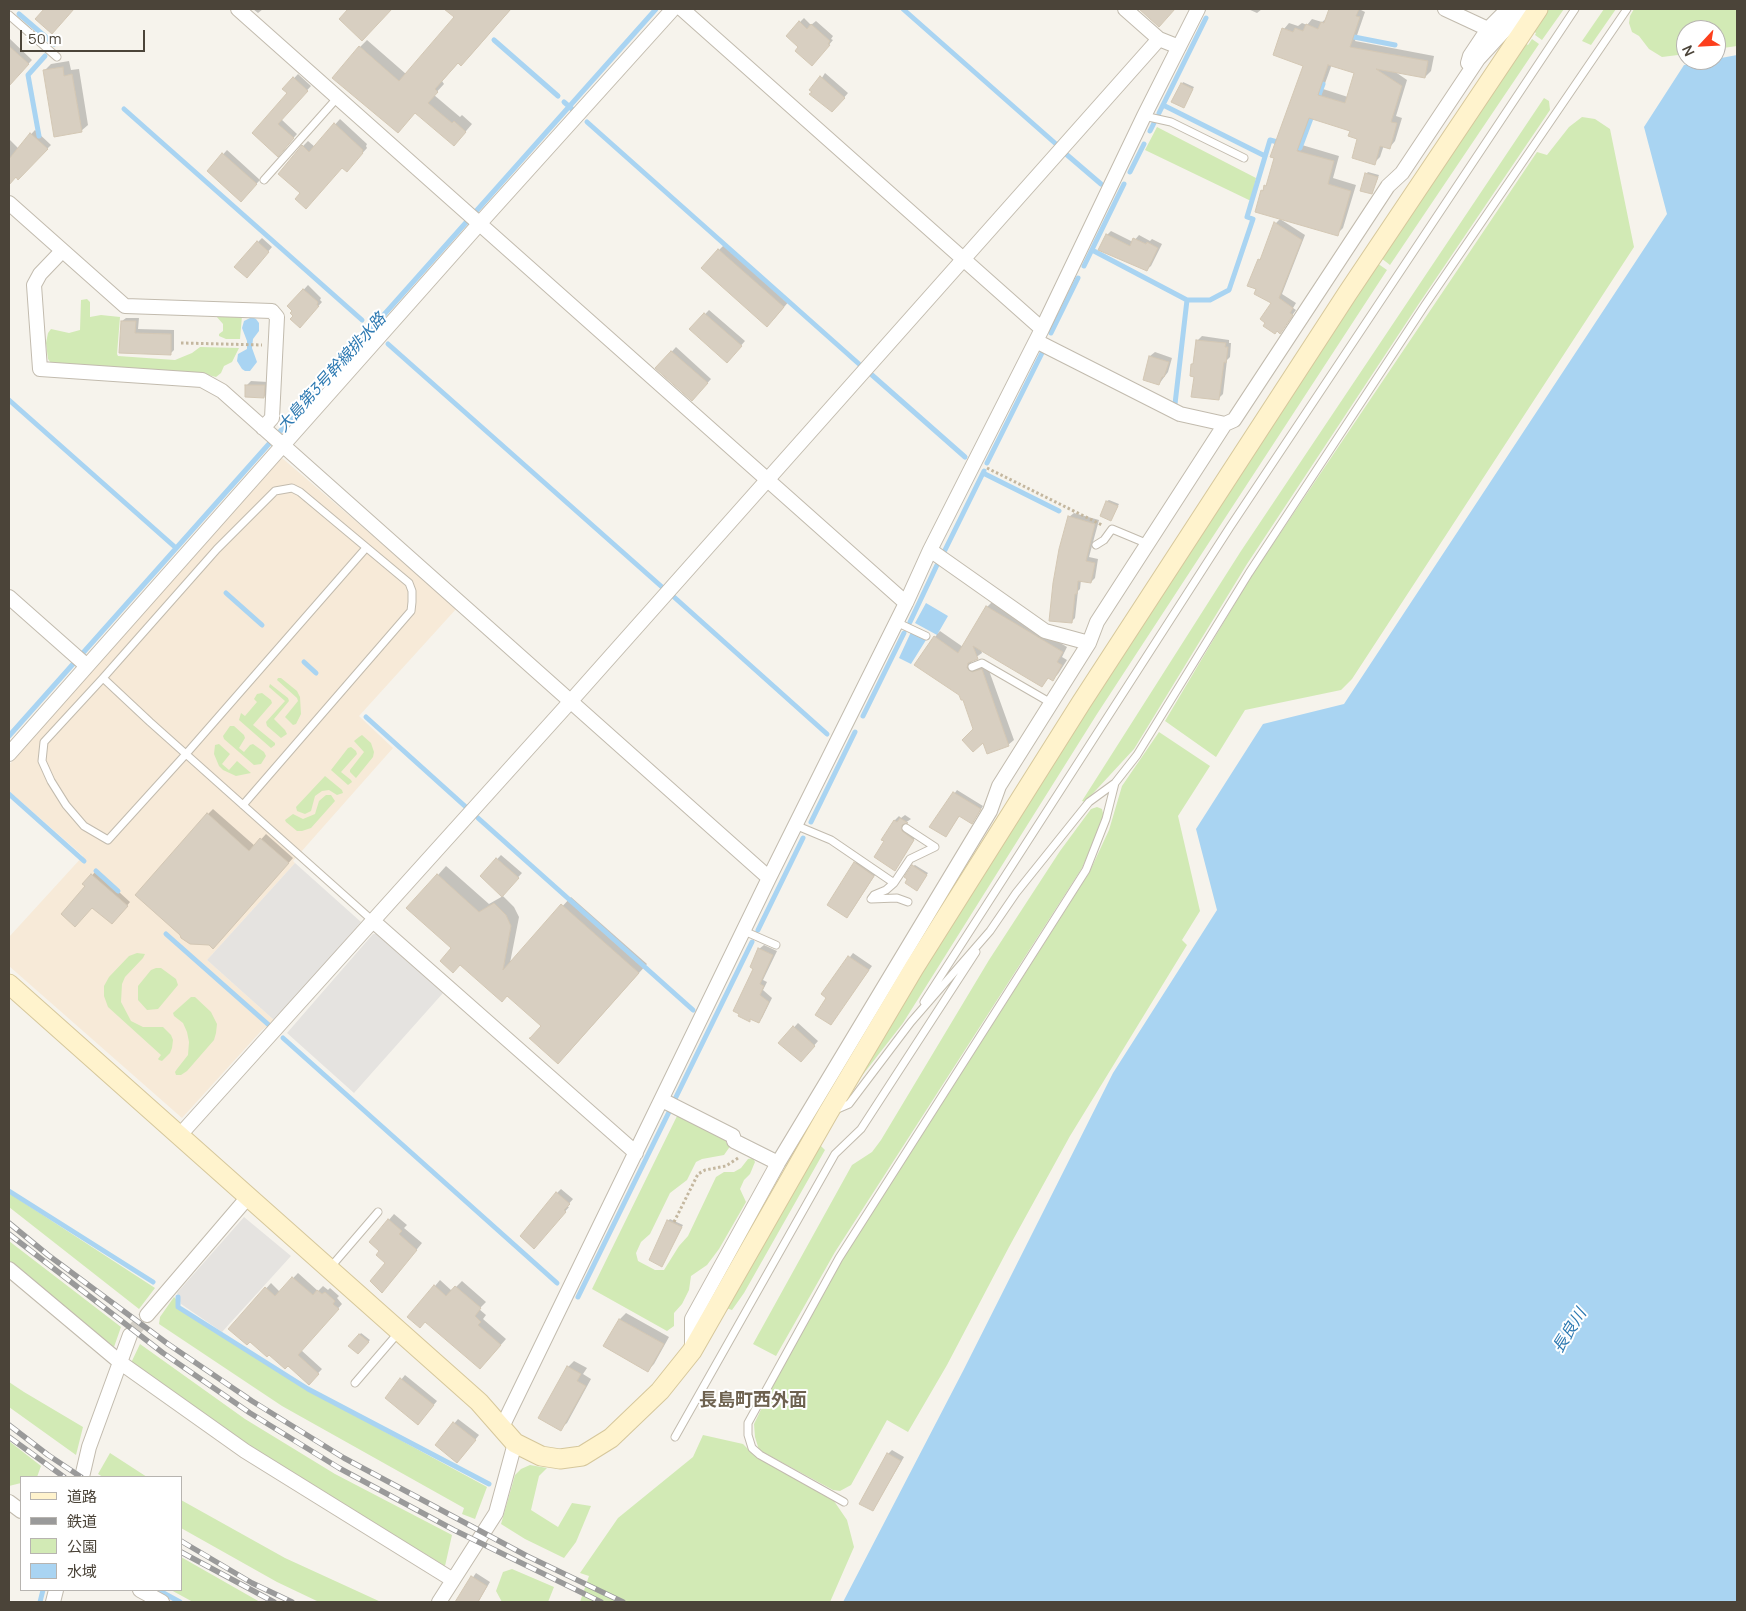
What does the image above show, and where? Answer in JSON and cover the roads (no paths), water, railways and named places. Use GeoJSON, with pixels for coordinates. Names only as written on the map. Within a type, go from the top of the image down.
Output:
{"type":"FeatureCollection","features":[{"type":"Feature","properties":{"kind":"street"},"geometry":{"type":"LineString","coordinates":[[238,9],[906,603]]}},
{"type":"Feature","properties":{"kind":"street"},"geometry":{"type":"LineString","coordinates":[[9,754],[85,665],[478,222],[673,9]]}},
{"type":"Feature","properties":{"kind":"street"},"geometry":{"type":"LineString","coordinates":[[682,9],[963,260],[1039,335],[1180,414],[1225,424]]}},
{"type":"Feature","properties":{"kind":"street"},"geometry":{"type":"LineString","coordinates":[[1125,9],[1159,39],[1179,47]]}},
{"type":"Feature","properties":{"kind":"street"},"geometry":{"type":"LineString","coordinates":[[502,1427],[769,878],[906,603],[930,550],[1039,335],[1144,116],[1198,9]]}},
{"type":"Feature","properties":{"kind":"street"},"geometry":{"type":"LineString","coordinates":[[1445,9],[1488,29]]}},
{"type":"Feature","properties":{"kind":"street"},"geometry":{"type":"LineString","coordinates":[[1465,77],[1470,56],[1488,29],[1508,9]]}},
{"type":"Feature","properties":{"kind":"street"},"geometry":{"type":"LineString","coordinates":[[692,1351],[692,1319],[778,1163],[990,811],[999,786],[1089,644],[1097,622],[1225,424],[1234,420],[1388,186],[1402,173],[1465,77],[1478,59],[1529,11]]}},
{"type":"Feature","properties":{"kind":"street"},"geometry":{"type":"LineString","coordinates":[[9,984],[479,1402],[515,1443],[541,1456],[560,1459],[582,1456],[611,1438],[660,1391],[692,1351],[828,1113],[914,968],[1081,703],[1529,11]]}},
{"type":"Feature","properties":{"kind":"street"},"geometry":{"type":"LineString","coordinates":[[179,1136],[570,702],[1159,39]]}},
{"type":"Feature","properties":{"kind":"street"},"geometry":{"type":"LineString","coordinates":[[9,203],[125,306],[272,311],[277,316],[272,418],[265,430]]}},
{"type":"Feature","properties":{"kind":"street"},"geometry":{"type":"LineString","coordinates":[[62,251],[40,274],[34,285],[40,369],[202,380],[222,391],[280,445],[769,878]]}},
{"type":"Feature","properties":{"kind":"street"},"geometry":{"type":"LineString","coordinates":[[930,550],[1045,631],[1089,644]]}},
{"type":"Feature","properties":{"kind":"street"},"geometry":{"type":"LineString","coordinates":[[9,597],[85,665]]}},
{"type":"Feature","properties":{"kind":"street"},"geometry":{"type":"LineString","coordinates":[[373,921],[636,1152]]}},
{"type":"Feature","properties":{"kind":"street"},"geometry":{"type":"LineString","coordinates":[[662,1100],[733,1136],[734,1141],[778,1163]]}},
{"type":"Feature","properties":{"kind":"street"},"geometry":{"type":"LineString","coordinates":[[147,1316],[248,1197]]}},
{"type":"Feature","properties":{"kind":"street"},"geometry":{"type":"LineString","coordinates":[[9,1270],[121,1363],[245,1451],[453,1580]]}},
{"type":"Feature","properties":{"kind":"street"},"geometry":{"type":"LineString","coordinates":[[82,1476],[89,1447],[130,1335]]}},
{"type":"Feature","properties":{"kind":"street"},"geometry":{"type":"LineString","coordinates":[[439,1602],[496,1513],[515,1443]]}},
{"type":"Feature","properties":{"kind":"street"},"geometry":{"type":"LineString","coordinates":[[9,1502],[20,1510]]}},
{"type":"Feature","properties":{"kind":"street"},"geometry":{"type":"LineString","coordinates":[[142,1591],[162,1602]]}},
{"type":"Feature","properties":{"kind":"lane"},"geometry":{"type":"LineString","coordinates":[[911,1022],[1230,527],[1575,9]]}},
{"type":"Feature","properties":{"kind":"lane"},"geometry":{"type":"LineString","coordinates":[[675,1437],[835,1154],[861,1129],[1016,893],[1089,802],[1115,783],[1137,755],[1249,573],[1425,305],[1627,9]]}},
{"type":"Feature","properties":{"kind":"lane"},"geometry":{"type":"LineString","coordinates":[[9,15],[57,57]]}},
{"type":"Feature","properties":{"kind":"lane"},"geometry":{"type":"LineString","coordinates":[[264,180],[338,97]]}},
{"type":"Feature","properties":{"kind":"lane"},"geometry":{"type":"LineString","coordinates":[[1144,116],[1171,122],[1244,158]]}},
{"type":"Feature","properties":{"kind":"lane"},"geometry":{"type":"LineString","coordinates":[[243,805],[411,611],[412,591],[409,584],[300,492],[292,488],[275,491],[217,550],[44,742],[42,761],[50,781],[66,805],[84,826],[108,840],[186,754],[366,548]]}},
{"type":"Feature","properties":{"kind":"lane"},"geometry":{"type":"LineString","coordinates":[[1096,545],[1104,540],[1112,529],[1148,544]]}},
{"type":"Feature","properties":{"kind":"lane"},"geometry":{"type":"LineString","coordinates":[[896,622],[926,636]]}},
{"type":"Feature","properties":{"kind":"lane"},"geometry":{"type":"LineString","coordinates":[[972,667],[982,663],[1051,703]]}},
{"type":"Feature","properties":{"kind":"lane"},"geometry":{"type":"LineString","coordinates":[[103,678],[373,921]]}},
{"type":"Feature","properties":{"kind":"lane"},"geometry":{"type":"LineString","coordinates":[[844,1502],[760,1455],[752,1448],[748,1435],[748,1423],[839,1258],[1086,870],[1106,819],[1115,783]]}},
{"type":"Feature","properties":{"kind":"lane"},"geometry":{"type":"LineString","coordinates":[[796,825],[831,840],[894,883]]}},
{"type":"Feature","properties":{"kind":"lane"},"geometry":{"type":"LineString","coordinates":[[906,828],[935,847],[910,859],[894,883],[886,890],[874,895],[871,899],[897,898],[908,902]]}},
{"type":"Feature","properties":{"kind":"lane"},"geometry":{"type":"LineString","coordinates":[[744,930],[776,945]]}},
{"type":"Feature","properties":{"kind":"lane"},"geometry":{"type":"LineString","coordinates":[[828,1113],[849,1104],[911,1022],[990,931]]}},
{"type":"Feature","properties":{"kind":"lane"},"geometry":{"type":"LineString","coordinates":[[328,1269],[378,1212]]}},
{"type":"Feature","properties":{"kind":"lane"},"geometry":{"type":"LineString","coordinates":[[355,1383],[399,1331]]}},
{"type":"Feature","properties":{"kind":"water","name":"長良川"},"geometry":{"type":"Polygon","coordinates":[[[1737,55],[1737,1602],[843,1602],[963,1371],[1113,1073],[1217,910],[1196,829],[1263,724],[1344,704],[1667,214],[1644,127],[1681,70],[1726,70],[1726,57],[1737,55]]]}},
{"type":"Feature","properties":{"kind":"water"},"geometry":{"type":"Polygon","coordinates":[[[252,317],[259,323],[259,331],[253,339],[252,348],[257,362],[250,371],[245,371],[237,361],[238,354],[247,349],[247,341],[242,328],[244,321],[252,317]]]}},
{"type":"Feature","properties":{"kind":"water"},"geometry":{"type":"Polygon","coordinates":[[[926,603],[948,616],[937,635],[915,623],[926,603]]]}},
{"type":"Feature","properties":{"kind":"water"},"geometry":{"type":"Polygon","coordinates":[[[911,632],[926,640],[911,664],[899,658],[911,632]]]}},
{"type":"Feature","properties":{"kind":"waterway","name":"大島第3号幹線排水路"},"geometry":{"type":"LineString","coordinates":[[9,736],[656,9]]}},
{"type":"Feature","properties":{"kind":"waterway"},"geometry":{"type":"LineString","coordinates":[[903,9],[1056,144]]}},
{"type":"Feature","properties":{"kind":"waterway"},"geometry":{"type":"LineString","coordinates":[[19,14],[54,44]]}},
{"type":"Feature","properties":{"kind":"waterway"},"geometry":{"type":"LineString","coordinates":[[1159,113],[1206,18]]}},
{"type":"Feature","properties":{"kind":"waterway"},"geometry":{"type":"LineString","coordinates":[[1349,36],[1395,45]]}},
{"type":"Feature","properties":{"kind":"waterway"},"geometry":{"type":"LineString","coordinates":[[494,40],[558,96]]}},
{"type":"Feature","properties":{"kind":"waterway"},"geometry":{"type":"LineString","coordinates":[[39,136],[28,75],[45,56]]}},
{"type":"Feature","properties":{"kind":"waterway"},"geometry":{"type":"LineString","coordinates":[[1317,100],[1323,84]]}},
{"type":"Feature","properties":{"kind":"waterway","name":"大島第3号幹線排水路"},"geometry":{"type":"LineString","coordinates":[[564,102],[572,109]]}},
{"type":"Feature","properties":{"kind":"waterway"},"geometry":{"type":"LineString","coordinates":[[1163,105],[1265,156]]}},
{"type":"Feature","properties":{"kind":"waterway"},"geometry":{"type":"LineString","coordinates":[[124,109],[362,320]]}},
{"type":"Feature","properties":{"kind":"waterway"},"geometry":{"type":"LineString","coordinates":[[1294,146],[1300,148],[1313,113]]}},
{"type":"Feature","properties":{"kind":"waterway"},"geometry":{"type":"LineString","coordinates":[[587,122],[859,364]]}},
{"type":"Feature","properties":{"kind":"waterway"},"geometry":{"type":"LineString","coordinates":[[1150,131],[1154,123]]}},
{"type":"Feature","properties":{"kind":"waterway"},"geometry":{"type":"LineString","coordinates":[[1187,300],[1210,300],[1229,290],[1253,219],[1247,217],[1270,140],[1281,143]]}},
{"type":"Feature","properties":{"kind":"waterway"},"geometry":{"type":"LineString","coordinates":[[1130,172],[1144,144]]}},
{"type":"Feature","properties":{"kind":"waterway"},"geometry":{"type":"LineString","coordinates":[[1066,154],[1101,184]]}},
{"type":"Feature","properties":{"kind":"waterway"},"geometry":{"type":"LineString","coordinates":[[1084,266],[1124,184]]}},
{"type":"Feature","properties":{"kind":"waterway"},"geometry":{"type":"LineString","coordinates":[[1092,250],[1187,300],[1175,404]]}},
{"type":"Feature","properties":{"kind":"waterway"},"geometry":{"type":"LineString","coordinates":[[1051,333],[1078,278]]}},
{"type":"Feature","properties":{"kind":"waterway"},"geometry":{"type":"LineString","coordinates":[[388,344],[662,587]]}},
{"type":"Feature","properties":{"kind":"waterway"},"geometry":{"type":"LineString","coordinates":[[987,463],[1042,353]]}},
{"type":"Feature","properties":{"kind":"waterway"},"geometry":{"type":"LineString","coordinates":[[872,375],[965,457]]}},
{"type":"Feature","properties":{"kind":"waterway"},"geometry":{"type":"LineString","coordinates":[[9,400],[176,548]]}},
{"type":"Feature","properties":{"kind":"waterway"},"geometry":{"type":"LineString","coordinates":[[945,550],[984,471]]}},
{"type":"Feature","properties":{"kind":"waterway"},"geometry":{"type":"LineString","coordinates":[[983,473],[1059,511]]}},
{"type":"Feature","properties":{"kind":"waterway"},"geometry":{"type":"LineString","coordinates":[[910,622],[937,565]]}},
{"type":"Feature","properties":{"kind":"waterway"},"geometry":{"type":"LineString","coordinates":[[226,593],[262,625]]}},
{"type":"Feature","properties":{"kind":"waterway"},"geometry":{"type":"LineString","coordinates":[[674,597],[827,734]]}},
{"type":"Feature","properties":{"kind":"waterway"},"geometry":{"type":"LineString","coordinates":[[863,716],[904,633]]}},
{"type":"Feature","properties":{"kind":"waterway"},"geometry":{"type":"LineString","coordinates":[[304,662],[316,673]]}},
{"type":"Feature","properties":{"kind":"waterway"},"geometry":{"type":"LineString","coordinates":[[366,717],[467,808]]}},
{"type":"Feature","properties":{"kind":"waterway"},"geometry":{"type":"LineString","coordinates":[[811,822],[855,732]]}},
{"type":"Feature","properties":{"kind":"waterway"},"geometry":{"type":"LineString","coordinates":[[9,794],[84,861]]}},
{"type":"Feature","properties":{"kind":"waterway"},"geometry":{"type":"LineString","coordinates":[[478,818],[693,1010]]}},
{"type":"Feature","properties":{"kind":"waterway"},"geometry":{"type":"LineString","coordinates":[[758,930],[803,838]]}},
{"type":"Feature","properties":{"kind":"waterway"},"geometry":{"type":"LineString","coordinates":[[96,871],[118,891]]}},
{"type":"Feature","properties":{"kind":"waterway"},"geometry":{"type":"LineString","coordinates":[[166,934],[270,1026]]}},
{"type":"Feature","properties":{"kind":"waterway"},"geometry":{"type":"LineString","coordinates":[[675,1099],[752,942]]}},
{"type":"Feature","properties":{"kind":"waterway"},"geometry":{"type":"LineString","coordinates":[[283,1038],[557,1283]]}},
{"type":"Feature","properties":{"kind":"waterway"},"geometry":{"type":"LineString","coordinates":[[578,1297],[669,1112]]}},
{"type":"Feature","properties":{"kind":"waterway"},"geometry":{"type":"LineString","coordinates":[[9,1191],[153,1282]]}},
{"type":"Feature","properties":{"kind":"waterway"},"geometry":{"type":"LineString","coordinates":[[178,1297],[178,1307],[308,1389],[489,1484]]}},
{"type":"Feature","properties":{"kind":"waterway"},"geometry":{"type":"LineString","coordinates":[[40,1602],[43,1591]]}},
{"type":"Feature","properties":{"kind":"waterway"},"geometry":{"type":"LineString","coordinates":[[160,1591],[180,1602]]}},
{"type":"Feature","properties":{"kind":"tunnel"},"geometry":{"type":"LineString","coordinates":[[130,1335],[147,1315]]}},
{"type":"Feature","properties":{"kind":"railway"},"geometry":{"type":"LineString","coordinates":[[9,1223],[48,1255],[168,1344],[252,1401],[344,1458],[527,1556],[623,1602]]}},
{"type":"Feature","properties":{"kind":"railway"},"geometry":{"type":"LineString","coordinates":[[9,1234],[163,1353],[250,1413],[339,1468],[454,1530],[601,1602]]}},
{"type":"Feature","properties":{"kind":"railway"},"geometry":{"type":"LineString","coordinates":[[9,1425],[80,1476]]}},
{"type":"Feature","properties":{"kind":"railway"},"geometry":{"type":"LineString","coordinates":[[9,1437],[63,1476]]}},
{"type":"Feature","properties":{"kind":"railway"},"geometry":{"type":"LineString","coordinates":[[182,1542],[252,1583],[292,1602]]}},
{"type":"Feature","properties":{"kind":"railway"},"geometry":{"type":"LineString","coordinates":[[182,1553],[274,1602]]}},
{"type":"Feature","properties":{"kind":"district","name":"長島町西外面"},"geometry":{"type":"Point","coordinates":[753,1401]}}]}
